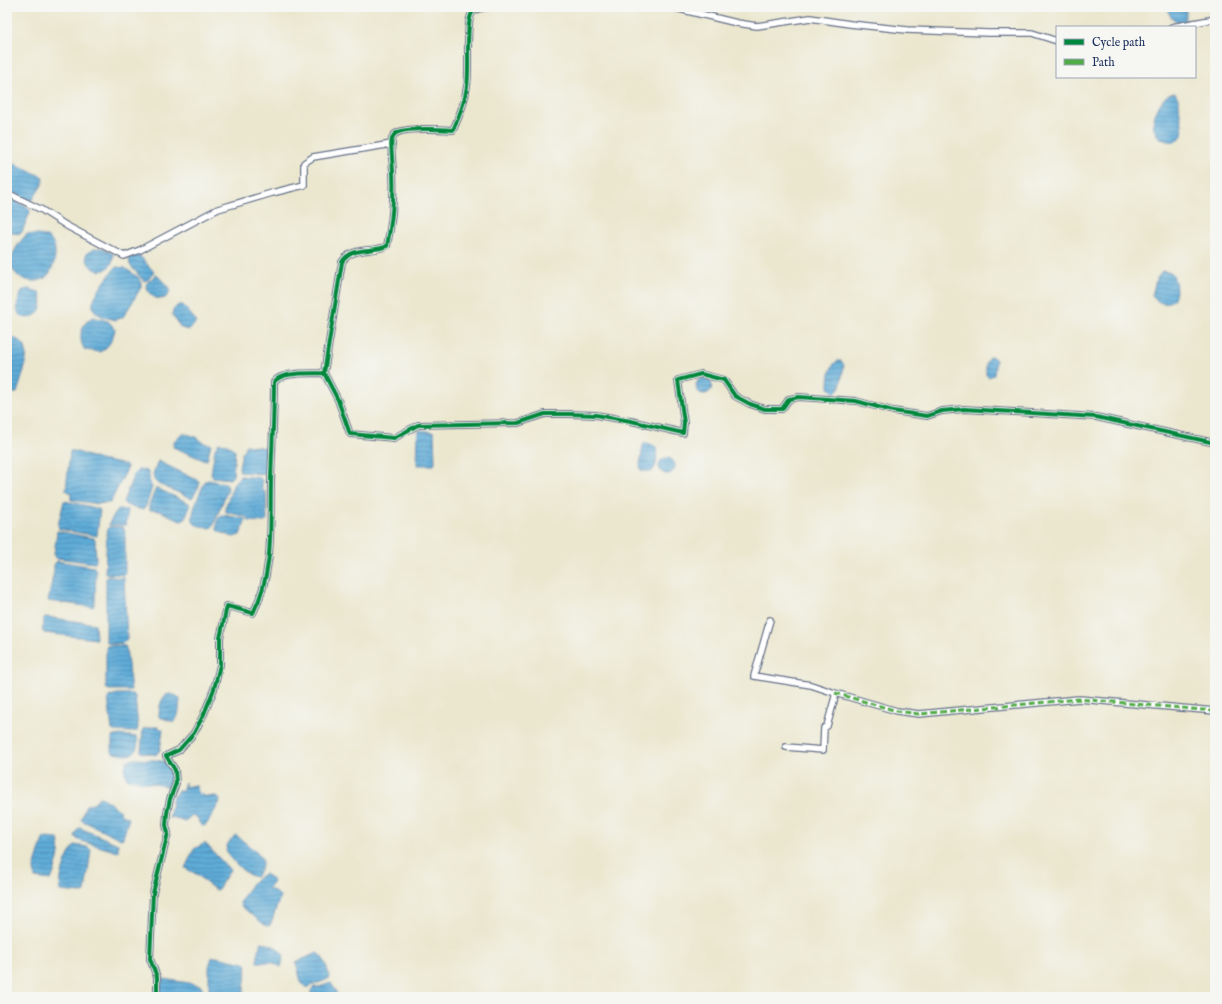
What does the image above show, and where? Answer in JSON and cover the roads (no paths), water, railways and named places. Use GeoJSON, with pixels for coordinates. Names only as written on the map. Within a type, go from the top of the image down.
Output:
{"type":"FeatureCollection","features":[{"type":"Feature","properties":{"kind":"street"},"geometry":{"type":"LineString","coordinates":[[486,7],[475,10],[471,15],[468,42],[468,85],[462,110],[453,130],[412,129],[402,131],[394,135],[392,144],[394,180],[387,246],[374,250],[348,254],[342,262],[324,373],[338,400],[350,434],[394,438],[418,425],[518,423],[545,414],[596,415],[631,421],[683,433],[684,423],[678,380],[701,374],[724,380],[735,396],[750,404],[765,409],[782,409],[789,399],[799,397],[856,401],[893,411],[927,416],[942,411],[964,409],[1089,417],[1215,443]]}},
{"type":"Feature","properties":{"kind":"street"},"geometry":{"type":"LineString","coordinates":[[671,7],[737,23],[756,26],[810,18],[907,30],[1032,34],[1056,41]]}},
{"type":"Feature","properties":{"kind":"street"},"geometry":{"type":"LineString","coordinates":[[1177,26],[1215,19]]}},
{"type":"Feature","properties":{"kind":"street"},"geometry":{"type":"LineString","coordinates":[[7,193],[42,210],[67,226],[124,256],[140,250],[218,209],[304,185],[304,163],[313,157],[392,144]]}},
{"type":"Feature","properties":{"kind":"street"},"geometry":{"type":"LineString","coordinates":[[157,997],[157,978],[150,959],[153,893],[168,833],[166,825],[170,799],[176,783],[175,770],[166,756],[179,750],[194,733],[204,714],[214,689],[220,665],[220,638],[227,606],[253,613],[264,586],[268,568],[274,382],[277,378],[304,373],[324,373]]}},
{"type":"Feature","properties":{"kind":"street"},"geometry":{"type":"LineString","coordinates":[[770,620],[754,676],[811,685],[897,711],[919,714],[1079,698],[1215,711]]}},
{"type":"Feature","properties":{"kind":"street"},"geometry":{"type":"LineString","coordinates":[[786,747],[823,750],[824,728],[828,726],[835,693]]}},
{"type":"Feature","properties":{"kind":"water"},"geometry":{"type":"Polygon","coordinates":[[[1167,7],[1186,7],[1184,22],[1177,21],[1172,18],[1167,7]]]}},
{"type":"Feature","properties":{"kind":"water"},"geometry":{"type":"Polygon","coordinates":[[[1175,93],[1178,98],[1183,132],[1179,139],[1168,141],[1162,139],[1157,134],[1154,128],[1154,119],[1163,100],[1167,96],[1175,93]]]}},
{"type":"Feature","properties":{"kind":"water"},"geometry":{"type":"Polygon","coordinates":[[[7,161],[43,177],[43,183],[32,201],[7,190],[7,161]]]}},
{"type":"Feature","properties":{"kind":"water"},"geometry":{"type":"Polygon","coordinates":[[[7,197],[29,208],[30,212],[22,232],[20,233],[14,233],[7,230],[7,197]]]}},
{"type":"Feature","properties":{"kind":"water"},"geometry":{"type":"Polygon","coordinates":[[[27,234],[46,237],[52,241],[54,246],[55,258],[52,269],[42,280],[32,281],[21,278],[12,267],[11,263],[13,254],[27,234]]]}},
{"type":"Feature","properties":{"kind":"water"},"geometry":{"type":"Polygon","coordinates":[[[100,248],[113,254],[109,267],[100,271],[91,267],[87,262],[86,255],[92,250],[100,248]]]}},
{"type":"Feature","properties":{"kind":"water"},"geometry":{"type":"Polygon","coordinates":[[[136,255],[140,256],[154,272],[148,280],[144,281],[130,265],[129,258],[136,255]]]}},
{"type":"Feature","properties":{"kind":"water"},"geometry":{"type":"Polygon","coordinates":[[[116,267],[125,268],[139,278],[141,287],[123,317],[116,320],[101,316],[94,310],[93,305],[96,294],[116,267]]]}},
{"type":"Feature","properties":{"kind":"water"},"geometry":{"type":"Polygon","coordinates":[[[1162,271],[1172,273],[1176,285],[1174,298],[1172,301],[1166,303],[1157,301],[1152,296],[1156,280],[1162,271]]]}},
{"type":"Feature","properties":{"kind":"water"},"geometry":{"type":"Polygon","coordinates":[[[155,275],[158,276],[170,289],[166,298],[162,299],[154,297],[147,289],[146,284],[155,275]]]}},
{"type":"Feature","properties":{"kind":"water"},"geometry":{"type":"Polygon","coordinates":[[[29,289],[39,292],[42,302],[40,310],[34,316],[28,318],[22,316],[18,312],[18,303],[23,290],[29,289]]]}},
{"type":"Feature","properties":{"kind":"water"},"geometry":{"type":"Polygon","coordinates":[[[178,305],[183,305],[197,322],[189,330],[181,328],[172,315],[173,310],[178,305]]]}},
{"type":"Feature","properties":{"kind":"water"},"geometry":{"type":"Polygon","coordinates":[[[93,317],[108,321],[115,329],[110,342],[106,348],[100,352],[85,350],[81,341],[83,327],[93,317]]]}},
{"type":"Feature","properties":{"kind":"water"},"geometry":{"type":"Polygon","coordinates":[[[7,337],[20,341],[24,345],[26,351],[24,370],[17,393],[7,393],[7,337]]]}},
{"type":"Feature","properties":{"kind":"water"},"geometry":{"type":"Polygon","coordinates":[[[989,357],[993,357],[996,360],[994,375],[988,377],[986,375],[986,363],[989,357]]]}},
{"type":"Feature","properties":{"kind":"water"},"geometry":{"type":"Polygon","coordinates":[[[837,361],[841,361],[844,365],[840,387],[835,393],[829,388],[829,381],[832,366],[837,361]]]}},
{"type":"Feature","properties":{"kind":"water"},"geometry":{"type":"Polygon","coordinates":[[[704,378],[711,383],[712,386],[707,393],[704,394],[697,389],[696,386],[701,379],[704,378]]]}},
{"type":"Feature","properties":{"kind":"water"},"geometry":{"type":"Polygon","coordinates":[[[418,431],[434,432],[434,465],[417,465],[418,431]]]}},
{"type":"Feature","properties":{"kind":"water"},"geometry":{"type":"Polygon","coordinates":[[[183,434],[192,435],[205,443],[211,444],[207,460],[201,459],[173,447],[174,441],[183,434]]]}},
{"type":"Feature","properties":{"kind":"water"},"geometry":{"type":"Polygon","coordinates":[[[220,443],[226,444],[235,450],[233,476],[230,479],[213,477],[211,474],[215,449],[220,443]]]}},
{"type":"Feature","properties":{"kind":"water"},"geometry":{"type":"Polygon","coordinates":[[[645,443],[656,447],[656,464],[651,472],[641,470],[640,465],[643,445],[645,443]]]}},
{"type":"Feature","properties":{"kind":"water"},"geometry":{"type":"Polygon","coordinates":[[[246,445],[267,448],[267,471],[265,474],[240,472],[239,467],[242,453],[246,445]]]}},
{"type":"Feature","properties":{"kind":"water"},"geometry":{"type":"Polygon","coordinates":[[[70,451],[100,460],[126,465],[126,471],[110,503],[99,504],[71,500],[71,493],[66,490],[70,451]]]}},
{"type":"Feature","properties":{"kind":"water"},"geometry":{"type":"Polygon","coordinates":[[[667,458],[674,463],[675,466],[670,473],[667,474],[660,469],[659,466],[664,459],[667,458]]]}},
{"type":"Feature","properties":{"kind":"water"},"geometry":{"type":"Polygon","coordinates":[[[158,461],[199,481],[199,486],[193,497],[191,498],[158,484],[154,480],[153,474],[158,461]]]}},
{"type":"Feature","properties":{"kind":"water"},"geometry":{"type":"Polygon","coordinates":[[[139,469],[147,471],[152,487],[146,506],[143,510],[126,505],[123,502],[134,474],[139,469]]]}},
{"type":"Feature","properties":{"kind":"water"},"geometry":{"type":"Polygon","coordinates":[[[240,476],[260,478],[262,480],[262,489],[266,493],[267,520],[265,522],[249,521],[247,517],[226,512],[225,508],[234,483],[240,476]]]}},
{"type":"Feature","properties":{"kind":"water"},"geometry":{"type":"Polygon","coordinates":[[[209,480],[225,484],[227,485],[228,489],[213,526],[210,528],[195,524],[193,521],[196,503],[205,481],[209,480]]]}},
{"type":"Feature","properties":{"kind":"water"},"geometry":{"type":"Polygon","coordinates":[[[156,488],[189,503],[190,507],[184,520],[179,520],[160,511],[149,510],[149,505],[156,488]]]}},
{"type":"Feature","properties":{"kind":"water"},"geometry":{"type":"Polygon","coordinates":[[[64,501],[100,510],[97,536],[59,529],[58,525],[64,501]]]}},
{"type":"Feature","properties":{"kind":"water"},"geometry":{"type":"Polygon","coordinates":[[[118,509],[128,510],[126,525],[109,525],[109,523],[118,509]]]}},
{"type":"Feature","properties":{"kind":"water"},"geometry":{"type":"Polygon","coordinates":[[[222,515],[246,519],[240,535],[233,537],[218,531],[217,522],[222,515]]]}},
{"type":"Feature","properties":{"kind":"water"},"geometry":{"type":"Polygon","coordinates":[[[109,527],[122,527],[125,530],[124,575],[105,573],[107,532],[109,527]]]}},
{"type":"Feature","properties":{"kind":"water"},"geometry":{"type":"Polygon","coordinates":[[[57,531],[95,539],[95,563],[56,558],[54,554],[57,531]]]}},
{"type":"Feature","properties":{"kind":"water"},"geometry":{"type":"Polygon","coordinates":[[[57,561],[94,567],[96,571],[95,601],[93,607],[48,601],[54,565],[57,561]]]}},
{"type":"Feature","properties":{"kind":"water"},"geometry":{"type":"Polygon","coordinates":[[[107,577],[124,578],[127,638],[124,642],[119,644],[108,643],[106,641],[107,577]]]}},
{"type":"Feature","properties":{"kind":"water"},"geometry":{"type":"Polygon","coordinates":[[[46,617],[95,624],[96,639],[44,633],[43,624],[44,618],[46,617]]]}},
{"type":"Feature","properties":{"kind":"water"},"geometry":{"type":"Polygon","coordinates":[[[107,646],[125,646],[126,648],[131,690],[109,690],[106,688],[106,648],[107,646]]]}},
{"type":"Feature","properties":{"kind":"water"},"geometry":{"type":"Polygon","coordinates":[[[117,694],[133,694],[135,697],[138,727],[137,731],[112,730],[108,698],[117,694]]]}},
{"type":"Feature","properties":{"kind":"water"},"geometry":{"type":"Polygon","coordinates":[[[170,694],[177,696],[180,699],[178,714],[174,722],[159,717],[161,702],[166,695],[170,694]]]}},
{"type":"Feature","properties":{"kind":"water"},"geometry":{"type":"Polygon","coordinates":[[[158,727],[163,730],[160,750],[156,755],[141,752],[143,729],[158,727]]]}},
{"type":"Feature","properties":{"kind":"water"},"geometry":{"type":"Polygon","coordinates":[[[120,735],[137,737],[137,747],[133,753],[127,755],[113,753],[112,737],[120,735]]]}},
{"type":"Feature","properties":{"kind":"water"},"geometry":{"type":"Polygon","coordinates":[[[134,759],[167,762],[173,773],[170,787],[128,779],[125,773],[126,763],[127,761],[134,759]]]}},
{"type":"Feature","properties":{"kind":"water"},"geometry":{"type":"Polygon","coordinates":[[[185,782],[185,787],[196,786],[199,794],[219,798],[220,802],[206,825],[202,826],[199,823],[198,818],[192,815],[185,821],[172,817],[169,819],[173,796],[178,791],[182,791],[185,782]]]}},
{"type":"Feature","properties":{"kind":"water"},"geometry":{"type":"Polygon","coordinates":[[[99,797],[103,798],[119,810],[121,815],[129,818],[123,838],[121,839],[81,820],[86,805],[94,804],[99,797]]]}},
{"type":"Feature","properties":{"kind":"water"},"geometry":{"type":"Polygon","coordinates":[[[80,828],[118,844],[118,852],[78,840],[75,836],[80,828]]]}},
{"type":"Feature","properties":{"kind":"water"},"geometry":{"type":"Polygon","coordinates":[[[236,835],[263,860],[261,869],[256,877],[244,871],[227,853],[227,845],[236,835]]]}},
{"type":"Feature","properties":{"kind":"water"},"geometry":{"type":"Polygon","coordinates":[[[44,838],[58,839],[60,848],[58,860],[51,880],[35,878],[34,868],[44,838]]]}},
{"type":"Feature","properties":{"kind":"water"},"geometry":{"type":"Polygon","coordinates":[[[205,843],[230,870],[216,890],[198,875],[185,868],[194,849],[205,843]]]}},
{"type":"Feature","properties":{"kind":"water"},"geometry":{"type":"Polygon","coordinates":[[[76,845],[88,847],[91,850],[85,892],[61,891],[60,887],[64,866],[70,853],[76,845]]]}},
{"type":"Feature","properties":{"kind":"water"},"geometry":{"type":"Polygon","coordinates":[[[265,874],[271,878],[273,882],[268,888],[280,897],[269,926],[265,925],[242,907],[240,903],[254,882],[261,875],[265,874]]]}},
{"type":"Feature","properties":{"kind":"water"},"geometry":{"type":"Polygon","coordinates":[[[262,942],[276,947],[284,955],[281,967],[272,962],[257,962],[259,948],[262,942]]]}},
{"type":"Feature","properties":{"kind":"water"},"geometry":{"type":"Polygon","coordinates":[[[317,953],[324,960],[329,977],[328,979],[305,987],[301,982],[296,962],[317,953]]]}},
{"type":"Feature","properties":{"kind":"water"},"geometry":{"type":"Polygon","coordinates":[[[212,957],[245,963],[247,965],[243,997],[209,997],[209,967],[212,957]]]}},
{"type":"Feature","properties":{"kind":"water"},"geometry":{"type":"Polygon","coordinates":[[[165,979],[200,985],[203,990],[201,996],[161,997],[160,992],[162,980],[165,979]]]}},
{"type":"Feature","properties":{"kind":"water"},"geometry":{"type":"Polygon","coordinates":[[[331,983],[339,997],[311,997],[311,991],[314,987],[331,983]]]}}]}
